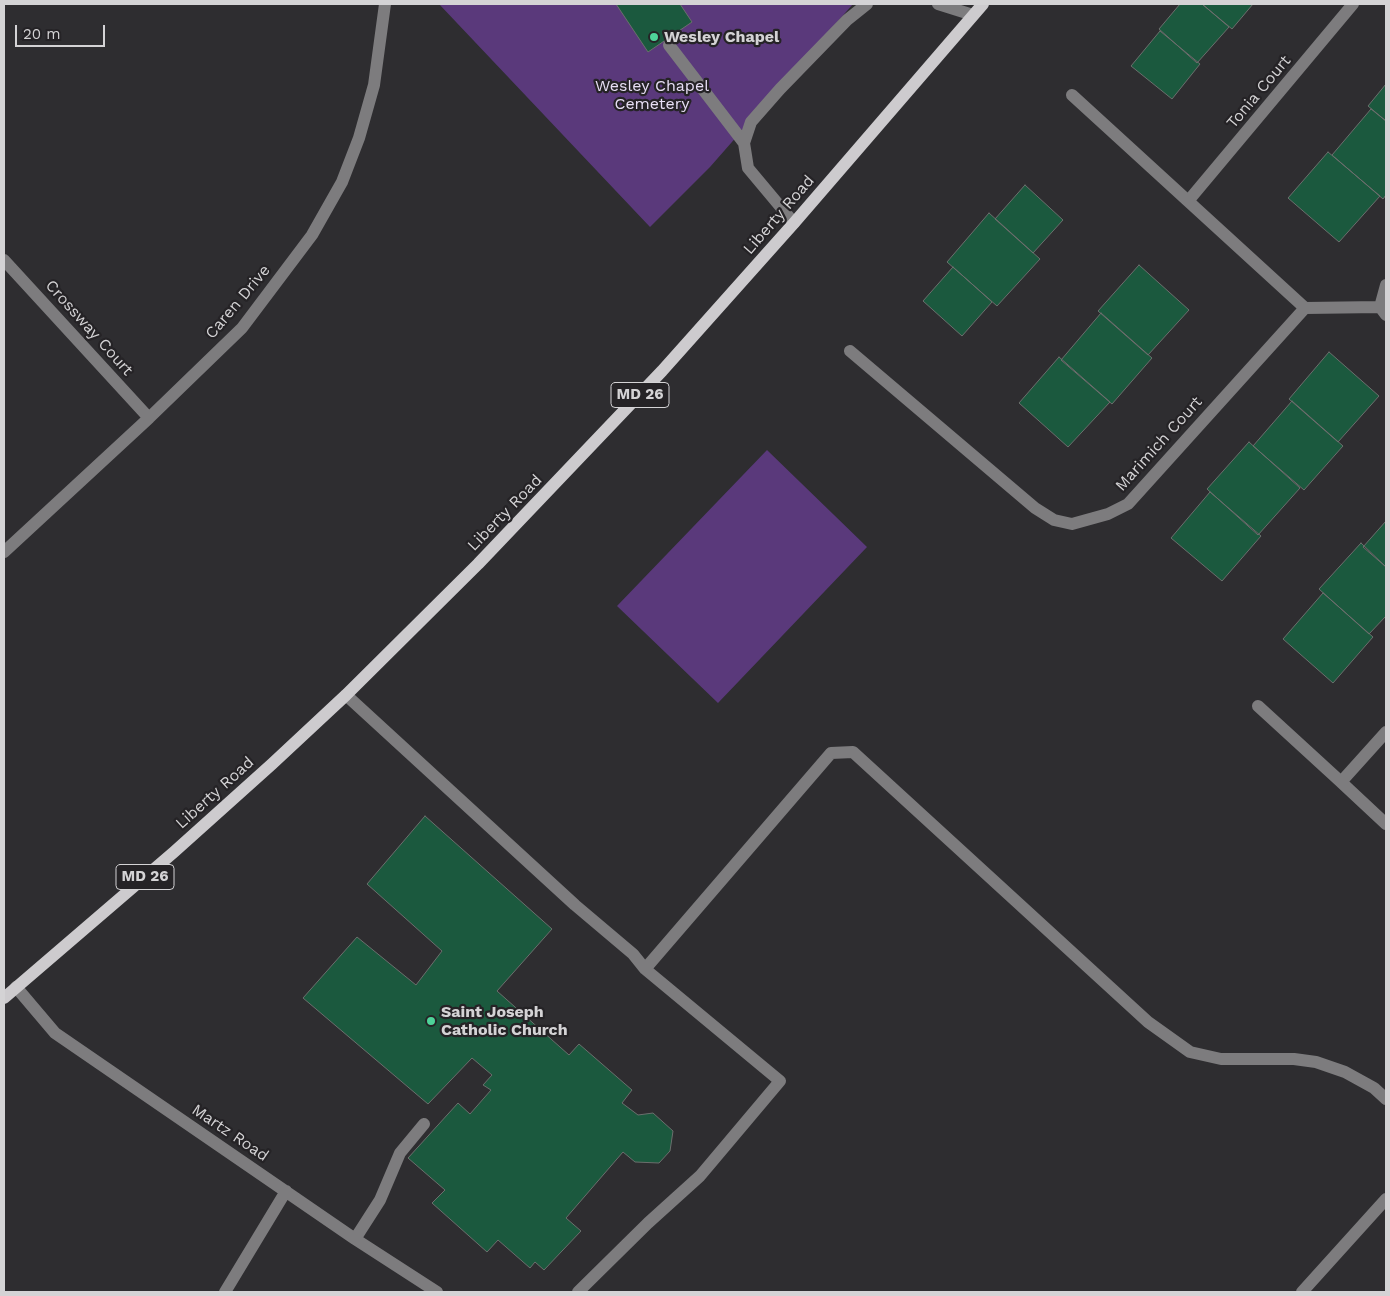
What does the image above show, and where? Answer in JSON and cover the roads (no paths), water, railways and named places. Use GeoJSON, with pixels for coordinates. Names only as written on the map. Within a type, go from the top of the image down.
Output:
{"type":"FeatureCollection","features":[{"type":"Feature","properties":{"kind":"main road","name":"Liberty Road"},"geometry":{"type":"LineString","coordinates":[[4,998],[174,852],[346,695],[566,474],[662,371],[794,223],[983,4]]}},
{"type":"Feature","properties":{"kind":"street","name":"Caren Drive"},"geometry":{"type":"LineString","coordinates":[[4,552],[149,418],[242,328],[312,235],[342,182],[374,85],[385,4]]}},
{"type":"Feature","properties":{"kind":"street"},"geometry":{"type":"LineString","coordinates":[[794,223],[748,168],[744,143],[751,122],[847,20],[867,4]]}},
{"type":"Feature","properties":{"kind":"street"},"geometry":{"type":"LineString","coordinates":[[938,4],[973,15]]}},
{"type":"Feature","properties":{"kind":"street","name":"Tonia Court"},"geometry":{"type":"LineString","coordinates":[[1189,200],[1353,4]]}},
{"type":"Feature","properties":{"kind":"street"},"geometry":{"type":"LineString","coordinates":[[669,46],[744,143]]}},
{"type":"Feature","properties":{"kind":"street"},"geometry":{"type":"LineString","coordinates":[[1072,96],[1189,200],[1305,308],[1383,311],[1386,285]]}},
{"type":"Feature","properties":{"kind":"street","name":"Crossway Court"},"geometry":{"type":"LineString","coordinates":[[4,260],[149,418]]}},
{"type":"Feature","properties":{"kind":"street","name":"Marimich Court"},"geometry":{"type":"LineString","coordinates":[[850,351],[1036,508],[1054,520],[1072,524],[1108,514],[1128,504],[1305,308]]}},
{"type":"Feature","properties":{"kind":"street"},"geometry":{"type":"LineString","coordinates":[[346,695],[575,905],[633,954],[645,969],[780,1081],[700,1176],[648,1222],[578,1292]]}},
{"type":"Feature","properties":{"kind":"street"},"geometry":{"type":"LineString","coordinates":[[1258,706],[1386,824]]}},
{"type":"Feature","properties":{"kind":"street"},"geometry":{"type":"LineString","coordinates":[[1341,782],[1386,732]]}},
{"type":"Feature","properties":{"kind":"street"},"geometry":{"type":"LineString","coordinates":[[645,969],[831,753],[853,752],[1148,1022],[1190,1052],[1220,1059],[1294,1058],[1316,1062],[1345,1072],[1374,1088],[1386,1099]]}},
{"type":"Feature","properties":{"kind":"street","name":"Martz Road"},"geometry":{"type":"LineString","coordinates":[[16,987],[55,1032],[354,1239],[437,1292]]}},
{"type":"Feature","properties":{"kind":"street"},"geometry":{"type":"LineString","coordinates":[[354,1239],[380,1200],[400,1153],[424,1124]]}},
{"type":"Feature","properties":{"kind":"street"},"geometry":{"type":"LineString","coordinates":[[225,1292],[286,1191]]}},
{"type":"Feature","properties":{"kind":"street"},"geometry":{"type":"LineString","coordinates":[[1302,1292],[1386,1199]]}},
{"type":"Feature","properties":{"kind":"place","name":"Wesley Chapel"},"geometry":{"type":"Point","coordinates":[654,37]}},
{"type":"Feature","properties":{"kind":"place","name":"Saint Joseph Catholic Church"},"geometry":{"type":"Point","coordinates":[431,1021]}},
{"type":"Feature","properties":{"kind":"park label","name":"Wesley Chapel Cemetery"},"geometry":{"type":"Point","coordinates":[652,95]}}]}
